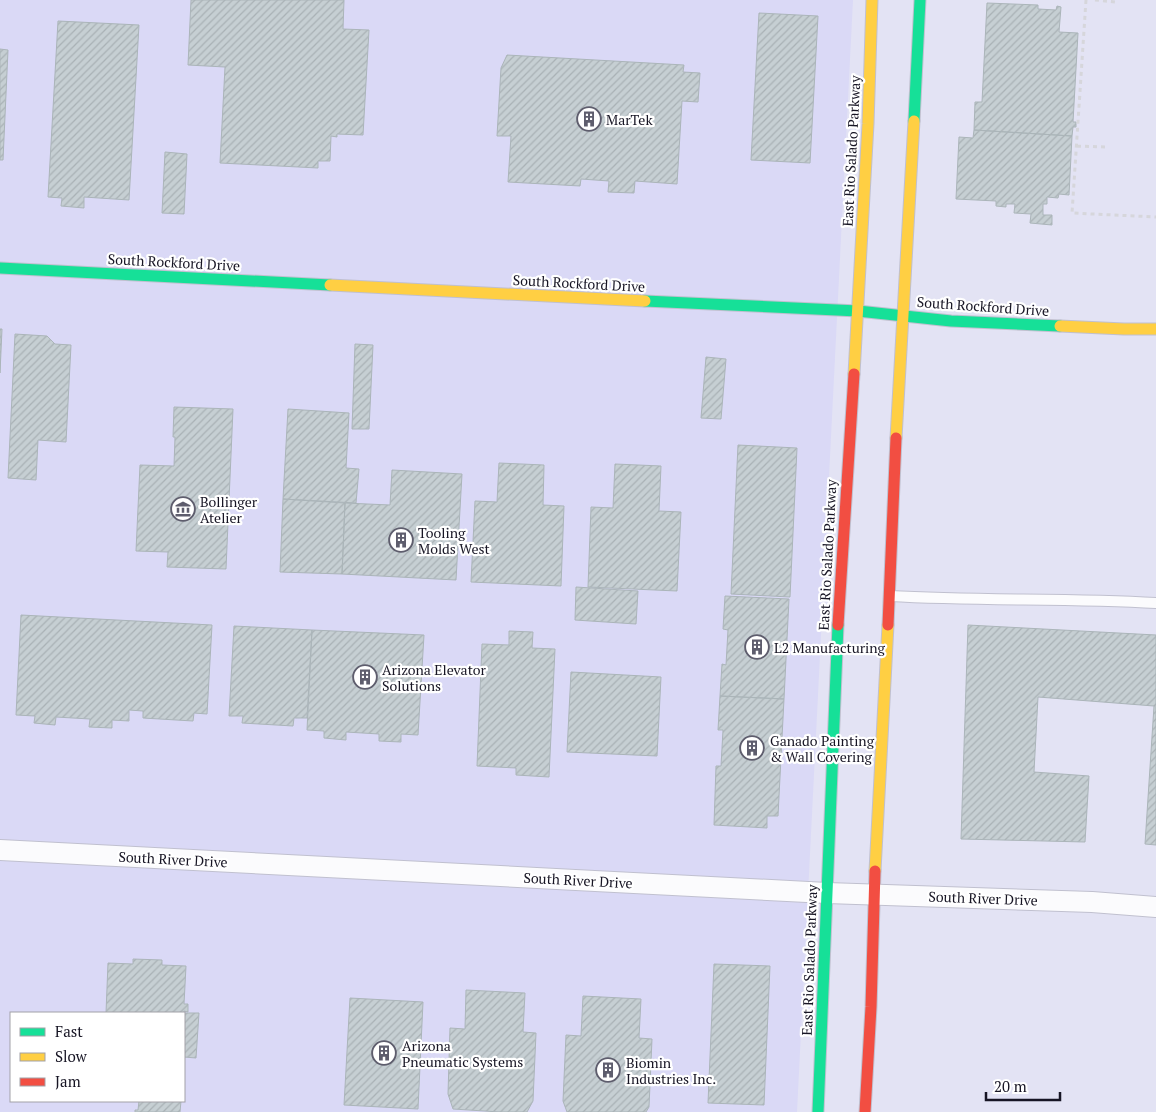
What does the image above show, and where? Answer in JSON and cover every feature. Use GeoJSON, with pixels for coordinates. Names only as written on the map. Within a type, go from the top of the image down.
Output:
{"type":"FeatureCollection","features":[{"type":"Feature","properties":{"kind":"main road","name":"East Rio Salado Parkway"},"geometry":{"type":"LineString","coordinates":[[818,1112],[840,586],[858,311],[868,124],[872,0]]}},
{"type":"Feature","properties":{"kind":"main road"},"geometry":{"type":"LineString","coordinates":[[865,1112],[894,484],[920,0]]}},
{"type":"Feature","properties":{"kind":"main road","name":"South Rockford Drive"},"geometry":{"type":"LineString","coordinates":[[0,268],[858,311],[951,321],[1156,329]]}},
{"type":"Feature","properties":{"kind":"street","name":"South River Drive"},"geometry":{"type":"LineString","coordinates":[[0,850],[827,893],[1092,902],[1156,907]]}},
{"type":"Feature","properties":{"kind":"lane"},"geometry":{"type":"LineString","coordinates":[[889,596],[1156,603]]}},
{"type":"Feature","properties":{"kind":"path"},"geometry":{"type":"LineString","coordinates":[[1086,0],[1072,213],[1156,217]]}},
{"type":"Feature","properties":{"kind":"path"},"geometry":{"type":"LineString","coordinates":[[1095,0],[1116,2]]}},
{"type":"Feature","properties":{"kind":"path"},"geometry":{"type":"LineString","coordinates":[[1077,146],[1106,147]]}},
{"type":"Feature","properties":{"kind":"shaded area"},"geometry":{"type":"Polygon","coordinates":[[[0,0],[853,0],[797,1112],[0,1112],[0,0]]]}},
{"type":"Feature","properties":{"kind":"building"},"geometry":{"type":"Polygon","coordinates":[[[191,0],[344,0],[343,29],[369,30],[363,135],[337,134],[337,137],[331,136],[330,161],[318,161],[318,168],[220,163],[225,67],[188,65],[191,0]]]}},
{"type":"Feature","properties":{"kind":"building"},"geometry":{"type":"Polygon","coordinates":[[[987,3],[1038,5],[1038,9],[1056,10],[1057,6],[1061,7],[1059,32],[1078,33],[1073,122],[1076,122],[1076,127],[1073,127],[1072,136],[974,130],[975,102],[982,102],[987,3]]]}},
{"type":"Feature","properties":{"kind":"building"},"geometry":{"type":"Polygon","coordinates":[[[759,13],[818,16],[810,163],[751,160],[759,13]]]}},
{"type":"Feature","properties":{"kind":"building"},"geometry":{"type":"Polygon","coordinates":[[[58,21],[139,25],[129,200],[84,197],[84,208],[61,206],[62,198],[48,197],[58,21]]]}},
{"type":"Feature","properties":{"kind":"building"},"geometry":{"type":"Polygon","coordinates":[[[0,49],[8,50],[3,160],[0,160],[0,49]]]}},
{"type":"Feature","properties":{"kind":"building","name":"MarTek"},"geometry":{"type":"Polygon","coordinates":[[[507,55],[684,65],[683,72],[700,73],[698,102],[682,101],[677,184],[635,181],[634,193],[608,192],[609,181],[581,179],[580,186],[508,182],[511,136],[497,136],[501,68],[507,55]]]}},
{"type":"Feature","properties":{"kind":"building"},"geometry":{"type":"Polygon","coordinates":[[[974,130],[1072,136],[1069,195],[1059,194],[1058,198],[1047,197],[1047,204],[1043,204],[1043,215],[1052,215],[1052,225],[1030,223],[1031,214],[1014,213],[1015,204],[1006,204],[1006,207],[996,206],[996,201],[956,199],[959,137],[973,138],[974,130]]]}},
{"type":"Feature","properties":{"kind":"building"},"geometry":{"type":"Polygon","coordinates":[[[165,152],[187,154],[184,214],[162,213],[165,152]]]}},
{"type":"Feature","properties":{"kind":"building"},"geometry":{"type":"Polygon","coordinates":[[[0,329],[2,329],[0,373],[0,329]]]}},
{"type":"Feature","properties":{"kind":"building"},"geometry":{"type":"Polygon","coordinates":[[[15,334],[47,336],[55,344],[71,345],[66,442],[38,440],[36,480],[8,478],[15,334]]]}},
{"type":"Feature","properties":{"kind":"building"},"geometry":{"type":"Polygon","coordinates":[[[355,344],[373,345],[369,429],[352,429],[355,344]]]}},
{"type":"Feature","properties":{"kind":"building"},"geometry":{"type":"Polygon","coordinates":[[[706,357],[726,359],[721,419],[701,418],[706,357]]]}},
{"type":"Feature","properties":{"kind":"building","name":"Bollinger Atelier"},"geometry":{"type":"Polygon","coordinates":[[[174,407],[233,409],[226,569],[167,567],[168,552],[136,551],[140,465],[174,466],[174,407]]]}},
{"type":"Feature","properties":{"kind":"building"},"geometry":{"type":"Polygon","coordinates":[[[288,409],[349,413],[346,468],[359,469],[356,503],[283,499],[288,409]]]}},
{"type":"Feature","properties":{"kind":"building"},"geometry":{"type":"Polygon","coordinates":[[[738,445],[797,448],[790,597],[731,594],[738,445]]]}},
{"type":"Feature","properties":{"kind":"building"},"geometry":{"type":"Polygon","coordinates":[[[499,463],[544,465],[543,505],[564,506],[561,586],[471,582],[475,501],[497,502],[499,463]]]}},
{"type":"Feature","properties":{"kind":"building"},"geometry":{"type":"Polygon","coordinates":[[[615,464],[661,466],[659,511],[681,512],[677,591],[588,587],[591,507],[613,508],[615,464]]]}},
{"type":"Feature","properties":{"kind":"building","name":"Tooling Molds West"},"geometry":{"type":"Polygon","coordinates":[[[392,470],[462,474],[456,580],[342,574],[345,503],[390,505],[392,470]]]}},
{"type":"Feature","properties":{"kind":"building"},"geometry":{"type":"Polygon","coordinates":[[[283,499],[345,503],[342,574],[280,572],[283,499]]]}},
{"type":"Feature","properties":{"kind":"building"},"geometry":{"type":"Polygon","coordinates":[[[576,587],[638,591],[636,624],[575,620],[576,587]]]}},
{"type":"Feature","properties":{"kind":"building","name":"L2 Manufacturing"},"geometry":{"type":"Polygon","coordinates":[[[725,596],[789,599],[784,699],[720,696],[722,664],[726,665],[728,630],[723,629],[725,596]]]}},
{"type":"Feature","properties":{"kind":"building"},"geometry":{"type":"Polygon","coordinates":[[[21,615],[212,625],[207,714],[194,713],[193,721],[143,718],[143,711],[129,710],[129,721],[112,720],[112,728],[89,727],[90,719],[56,717],[55,725],[34,723],[35,716],[16,715],[21,615]]]}},
{"type":"Feature","properties":{"kind":"building"},"geometry":{"type":"Polygon","coordinates":[[[968,625],[1156,635],[1156,845],[1145,844],[1154,706],[1038,697],[1034,772],[1089,776],[1085,842],[961,839],[968,625]]]}},
{"type":"Feature","properties":{"kind":"building"},"geometry":{"type":"Polygon","coordinates":[[[234,626],[312,630],[307,718],[294,718],[293,726],[242,723],[243,716],[229,716],[234,626]]]}},
{"type":"Feature","properties":{"kind":"building","name":"Arizona Elevator Solutions"},"geometry":{"type":"Polygon","coordinates":[[[312,630],[424,635],[418,735],[401,734],[401,742],[379,741],[379,734],[346,732],[346,740],[324,738],[324,731],[307,730],[312,630]]]}},
{"type":"Feature","properties":{"kind":"building"},"geometry":{"type":"Polygon","coordinates":[[[509,631],[533,632],[532,648],[555,649],[549,777],[516,775],[516,768],[477,766],[482,644],[509,645],[509,631]]]}},
{"type":"Feature","properties":{"kind":"building"},"geometry":{"type":"Polygon","coordinates":[[[571,672],[661,677],[657,756],[567,752],[571,672]]]}},
{"type":"Feature","properties":{"kind":"building","name":"Ganado Painting & Wall Covering"},"geometry":{"type":"Polygon","coordinates":[[[720,696],[784,699],[778,816],[767,816],[767,828],[714,825],[716,766],[721,766],[723,730],[718,730],[720,696]]]}},
{"type":"Feature","properties":{"kind":"building"},"geometry":{"type":"Polygon","coordinates":[[[133,959],[162,960],[162,965],[186,966],[184,1004],[188,1004],[188,1012],[106,1012],[108,963],[133,964],[133,959]]]}},
{"type":"Feature","properties":{"kind":"building"},"geometry":{"type":"Polygon","coordinates":[[[714,964],[770,966],[764,1105],[708,1103],[714,964]]]}},
{"type":"Feature","properties":{"kind":"building"},"geometry":{"type":"Polygon","coordinates":[[[466,990],[525,993],[523,1032],[536,1033],[533,1101],[527,1112],[453,1109],[448,1094],[450,1028],[465,1029],[466,990]]]}},
{"type":"Feature","properties":{"kind":"building","name":"Biomin Industries Inc."},"geometry":{"type":"Polygon","coordinates":[[[583,996],[641,999],[639,1038],[652,1039],[649,1107],[646,1112],[567,1112],[563,1101],[566,1035],[581,1036],[583,996]]]}},
{"type":"Feature","properties":{"kind":"building","name":"Arizona Pneumatic Systems"},"geometry":{"type":"Polygon","coordinates":[[[350,998],[423,1002],[418,1109],[344,1105],[350,998]]]}},
{"type":"Feature","properties":{"kind":"building"},"geometry":{"type":"Polygon","coordinates":[[[185,1013],[199,1013],[196,1058],[185,1057],[185,1013]]]}},
{"type":"Feature","properties":{"kind":"building"},"geometry":{"type":"Polygon","coordinates":[[[139,1102],[181,1102],[180,1112],[135,1112],[135,1110],[138,1110],[139,1102]]]}},
{"type":"Feature","properties":{"kind":"traffic: fast"},"geometry":{"type":"LineString","coordinates":[[914,121],[920,0]]}},
{"type":"Feature","properties":{"kind":"traffic: fast"},"geometry":{"type":"LineString","coordinates":[[0,268],[330,285]]}},
{"type":"Feature","properties":{"kind":"traffic: fast"},"geometry":{"type":"LineString","coordinates":[[645,301],[858,311],[951,321],[1060,326]]}},
{"type":"Feature","properties":{"kind":"traffic: fast"},"geometry":{"type":"LineString","coordinates":[[818,1112],[838,625]]}},
{"type":"Feature","properties":{"kind":"traffic: slow"},"geometry":{"type":"LineString","coordinates":[[854,374],[868,124],[872,0]]}},
{"type":"Feature","properties":{"kind":"traffic: slow"},"geometry":{"type":"LineString","coordinates":[[896,438],[914,121]]}},
{"type":"Feature","properties":{"kind":"traffic: slow"},"geometry":{"type":"LineString","coordinates":[[330,285],[645,301]]}},
{"type":"Feature","properties":{"kind":"traffic: slow"},"geometry":{"type":"LineString","coordinates":[[1060,326],[1156,329]]}},
{"type":"Feature","properties":{"kind":"traffic: slow"},"geometry":{"type":"LineString","coordinates":[[875,871],[888,625]]}},
{"type":"Feature","properties":{"kind":"traffic: jam"},"geometry":{"type":"LineString","coordinates":[[838,625],[854,374]]}},
{"type":"Feature","properties":{"kind":"traffic: jam"},"geometry":{"type":"LineString","coordinates":[[888,625],[896,438]]}},
{"type":"Feature","properties":{"kind":"traffic: jam"},"geometry":{"type":"LineString","coordinates":[[865,1112],[871,1007],[875,871]]}},
{"type":"Feature","properties":{"kind":"place","name":"MarTek"},"geometry":{"type":"Point","coordinates":[589,119]}},
{"type":"Feature","properties":{"kind":"place","name":"Bollinger Atelier"},"geometry":{"type":"Point","coordinates":[183,509]}},
{"type":"Feature","properties":{"kind":"place","name":"Tooling Molds West"},"geometry":{"type":"Point","coordinates":[401,540]}},
{"type":"Feature","properties":{"kind":"place","name":"L2 Manufacturing"},"geometry":{"type":"Point","coordinates":[757,647]}},
{"type":"Feature","properties":{"kind":"place","name":"Arizona Elevator Solutions"},"geometry":{"type":"Point","coordinates":[365,677]}},
{"type":"Feature","properties":{"kind":"place","name":"Ganado Painting & Wall Covering"},"geometry":{"type":"Point","coordinates":[752,748]}},
{"type":"Feature","properties":{"kind":"place","name":"Arizona Pneumatic Systems"},"geometry":{"type":"Point","coordinates":[384,1053]}},
{"type":"Feature","properties":{"kind":"place","name":"Biomin Industries Inc."},"geometry":{"type":"Point","coordinates":[608,1070]}}]}
